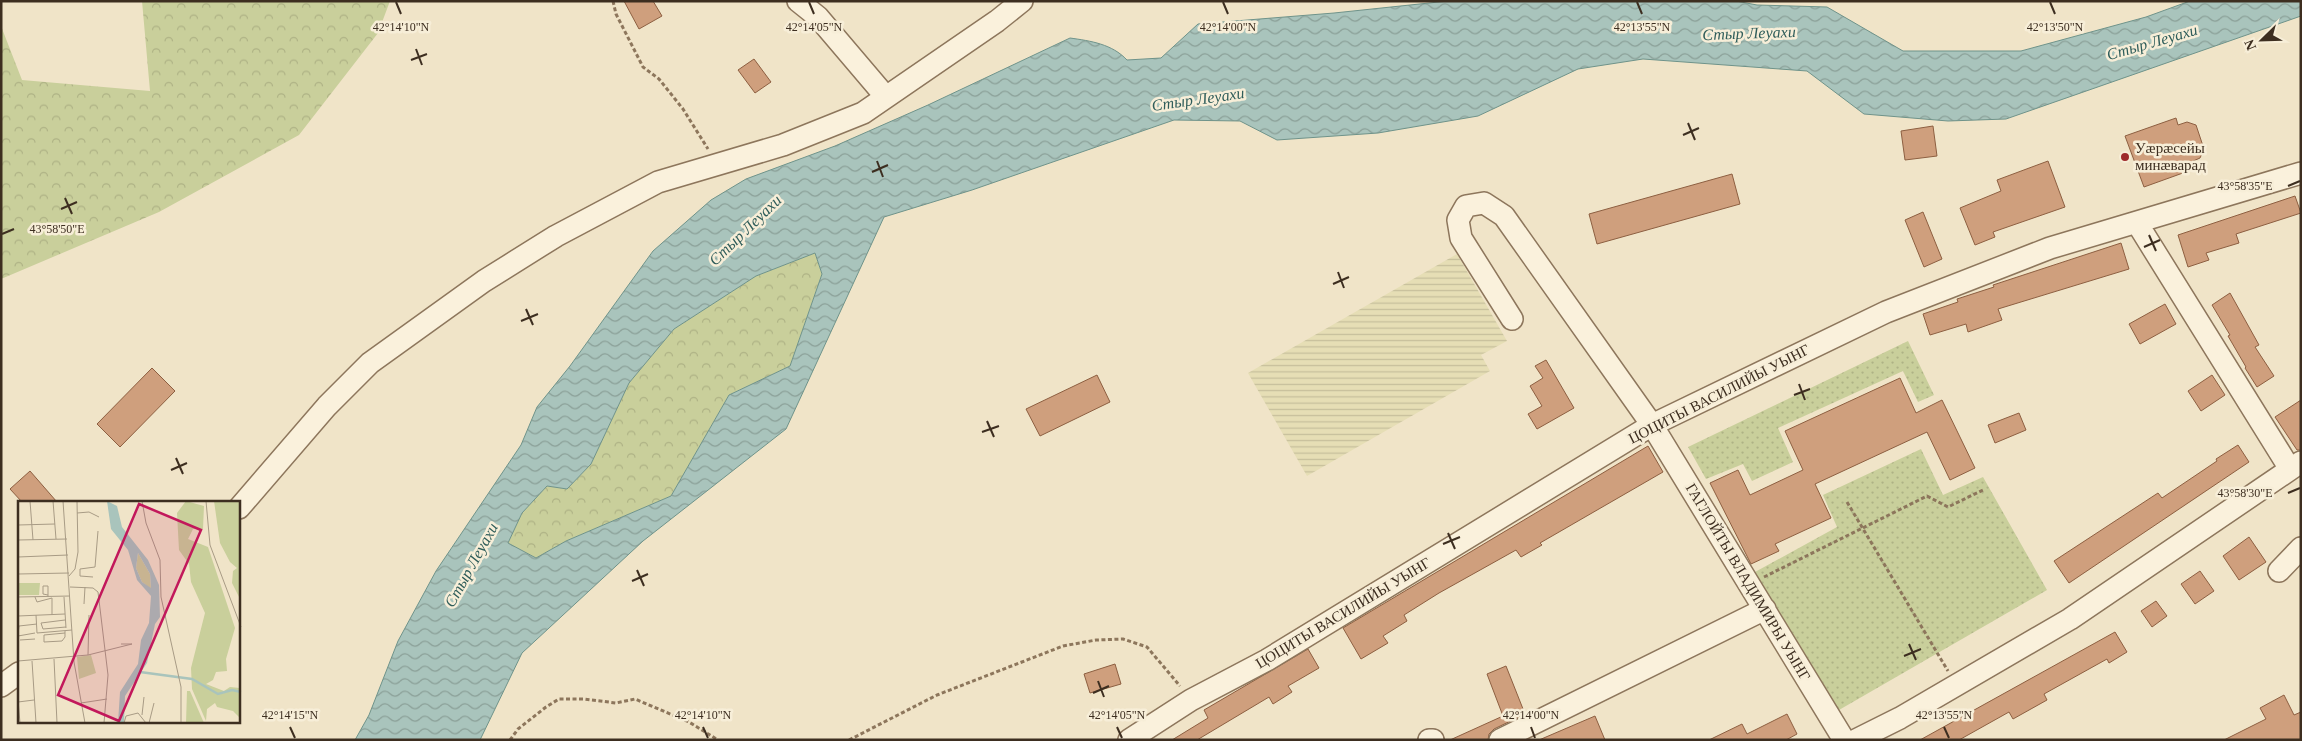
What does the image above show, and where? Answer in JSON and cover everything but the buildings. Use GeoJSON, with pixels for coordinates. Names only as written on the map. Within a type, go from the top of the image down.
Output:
{"type":"FeatureCollection","features":[{"type":"Feature","properties":{"kind":"street"},"geometry":{"type":"LineString","coordinates":[[798,1],[818,17],[886,97]]}},
{"type":"Feature","properties":{"kind":"street"},"geometry":{"type":"LineString","coordinates":[[240,507],[327,406],[370,364],[484,281],[556,236],[658,182],[783,145],[863,112],[998,21],[1022,1]]}},
{"type":"Feature","properties":{"kind":"street","name":"ЦОЦИТЫ ВАСИЛИЙЫ УЫНГ"},"geometry":{"type":"LineString","coordinates":[[1129,740],[1192,700],[1276,655],[1652,425],[1886,312],[2050,248],[2301,173]]}},
{"type":"Feature","properties":{"kind":"street","name":"ГАГЛОЙТЫ ВЛАДИМИРЫ УЫНГ"},"geometry":{"type":"LineString","coordinates":[[1512,319],[1461,238],[1458,220],[1466,206],[1484,203],[1504,216],[1652,425],[1766,609],[1844,740]]}},
{"type":"Feature","properties":{"kind":"street"},"geometry":{"type":"LineString","coordinates":[[1856,740],[1900,718],[2070,619],[2297,465],[2137,223]]}},
{"type":"Feature","properties":{"kind":"street"},"geometry":{"type":"LineString","coordinates":[[2279,571],[2301,548]]}},
{"type":"Feature","properties":{"kind":"street"},"geometry":{"type":"LineString","coordinates":[[1500,740],[1766,609]]}},
{"type":"Feature","properties":{"kind":"street"},"geometry":{"type":"LineString","coordinates":[[1,686],[18,674]]}},
{"type":"Feature","properties":{"kind":"path"},"geometry":{"type":"LineString","coordinates":[[613,1],[616,14],[643,67],[659,79],[677,102],[717,164]]}},
{"type":"Feature","properties":{"kind":"path"},"geometry":{"type":"LineString","coordinates":[[1750,585],[1863,530],[1927,496],[1948,507],[1985,489]]}},
{"type":"Feature","properties":{"kind":"path"},"geometry":{"type":"LineString","coordinates":[[1847,502],[1956,685]]}},
{"type":"Feature","properties":{"kind":"path"},"geometry":{"type":"LineString","coordinates":[[848,740],[937,695],[1063,646],[1096,640],[1123,639],[1147,647],[1192,700]]}},
{"type":"Feature","properties":{"kind":"path"},"geometry":{"type":"LineString","coordinates":[[510,740],[518,728],[559,699],[584,699],[616,703],[635,699],[689,722],[718,740]]}},
{"type":"Feature","properties":{"kind":"shaded area"},"geometry":{"type":"Polygon","coordinates":[[[1457,254],[1507,341],[1481,355],[1490,371],[1307,476],[1248,373],[1457,254]]]}},
{"type":"Feature","properties":{"kind":"green space"},"geometry":{"type":"Polygon","coordinates":[[[142,1],[390,1],[378,33],[299,135],[159,212],[1,279],[1,26],[22,80],[150,91],[142,1]]]}},
{"type":"Feature","properties":{"kind":"green space"},"geometry":{"type":"Polygon","coordinates":[[[815,253],[822,274],[790,366],[729,395],[671,496],[566,541],[536,558],[508,543],[522,513],[547,486],[567,489],[591,464],[629,383],[674,329],[756,276],[815,253]]]}},
{"type":"Feature","properties":{"kind":"green space"},"geometry":{"type":"Polygon","coordinates":[[[1908,341],[1934,395],[1918,402],[1903,371],[1778,428],[1793,462],[1752,481],[1743,464],[1706,479],[1688,447],[1908,341]]]}},
{"type":"Feature","properties":{"kind":"green space"},"geometry":{"type":"Polygon","coordinates":[[[1921,449],[1943,495],[1983,477],[2047,590],[1839,710],[1755,572],[1837,527],[1823,495],[1921,449]]]}},
{"type":"Feature","properties":{"kind":"water","name":"Стыр Леуахи"},"geometry":{"type":"Polygon","coordinates":[[[1448,1],[1736,1],[1757,5],[1827,7],[1903,51],[2021,51],[2146,17],[2190,1],[2301,1],[2301,16],[2006,119],[1948,121],[1864,114],[1807,71],[1643,59],[1578,69],[1478,116],[1378,133],[1277,140],[1240,121],[1174,120],[972,190],[884,217],[786,429],[643,541],[522,653],[480,740],[355,740],[369,715],[398,641],[436,571],[521,445],[537,407],[570,366],[653,251],[711,200],[746,179],[835,146],[928,105],[1070,38],[1108,47],[1127,60],[1161,58],[1198,24],[1334,13],[1448,1]],[[815,253],[756,276],[674,329],[629,383],[591,464],[567,489],[547,486],[522,513],[508,543],[536,558],[566,541],[671,496],[729,395],[790,366],[822,274],[815,253]]]}},
{"type":"Feature","properties":{"kind":"place","name":"Уæрæсейы минæварад"},"geometry":{"type":"Point","coordinates":[2125,157]}}]}
